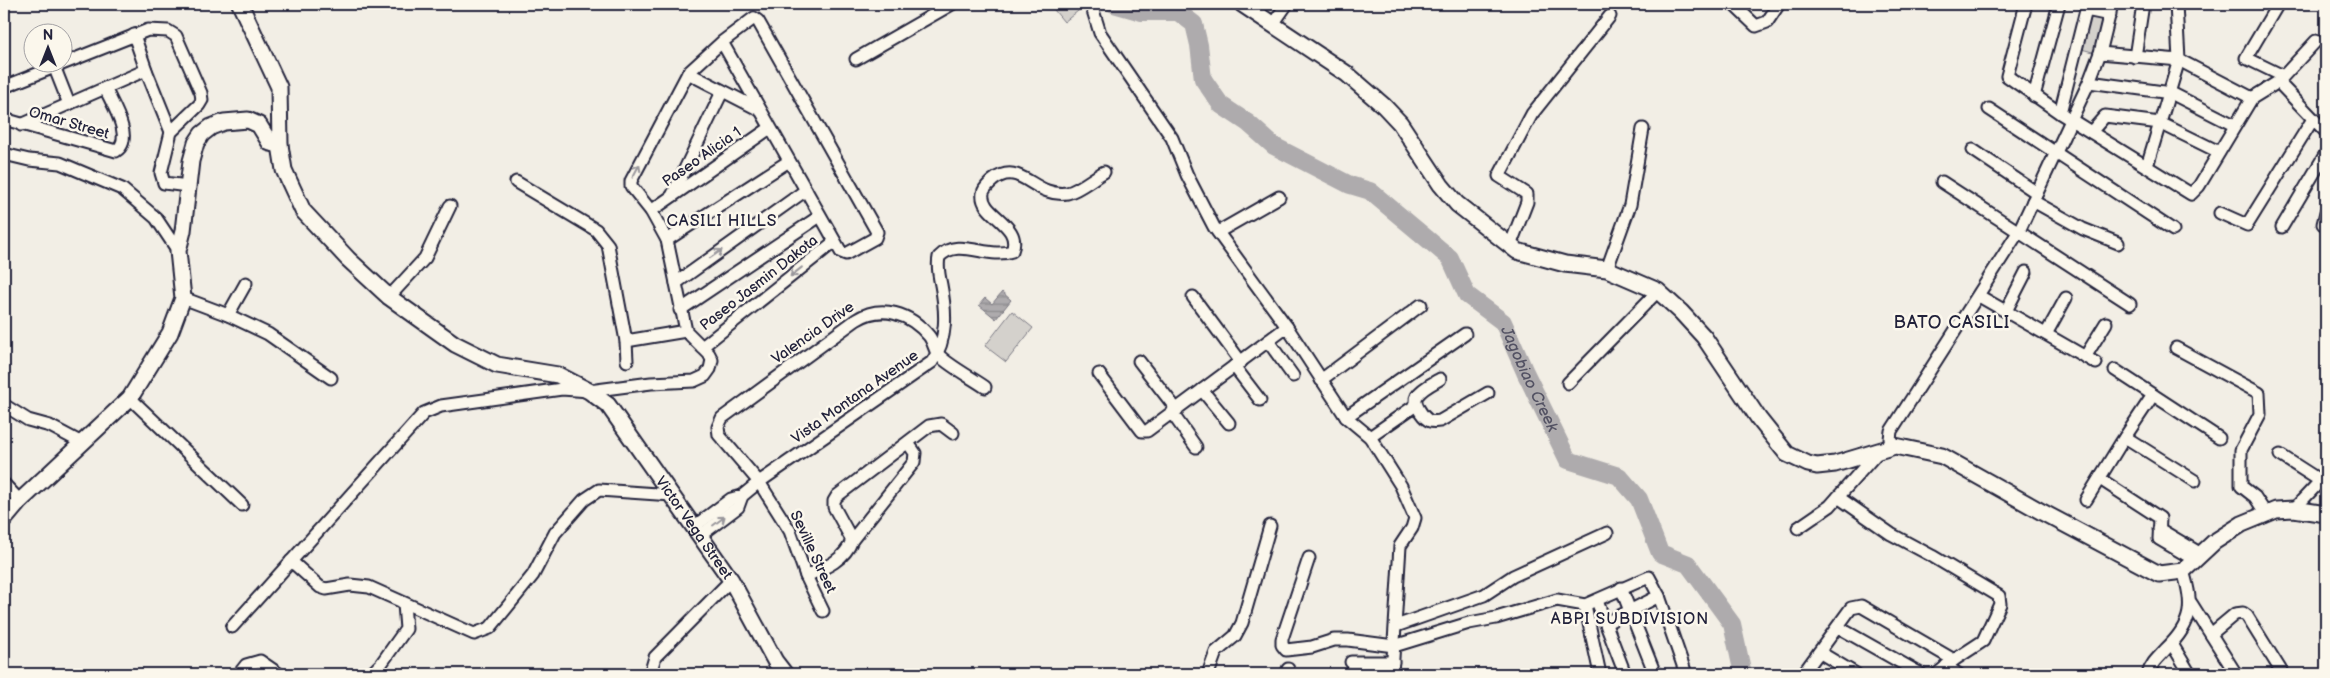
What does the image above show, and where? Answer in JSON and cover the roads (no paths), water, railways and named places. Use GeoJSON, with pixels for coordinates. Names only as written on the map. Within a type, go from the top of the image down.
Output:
{"type":"FeatureCollection","features":[{"type":"Feature","properties":{"kind":"street","name":"Victor Vega Street"},"geometry":{"type":"LineString","coordinates":[[240,4],[279,87],[280,145],[284,170],[303,211],[348,259],[389,297],[455,344],[497,365],[558,375],[589,391],[608,405],[731,580],[775,661],[785,674]]}},
{"type":"Feature","properties":{"kind":"street"},"geometry":{"type":"LineString","coordinates":[[856,59],[952,4]]}},
{"type":"Feature","properties":{"kind":"street"},"geometry":{"type":"LineString","coordinates":[[1090,4],[1100,33],[1172,138],[1187,175],[1218,232],[1287,327],[1346,417],[1370,437],[1401,486],[1414,518],[1412,528],[1400,546],[1392,674]]}},
{"type":"Feature","properties":{"kind":"street"},"geometry":{"type":"LineString","coordinates":[[1242,4],[1347,74],[1384,106],[1400,122],[1441,185],[1457,204],[1517,251],[1541,259],[1607,269],[1658,291],[1682,312],[1704,337],[1758,419],[1787,454],[1808,464],[1817,466],[1835,464],[1877,453],[1895,446],[1942,456],[2042,512],[2160,574],[2183,570],[2214,542],[2242,524],[2276,510],[2326,514]]}},
{"type":"Feature","properties":{"kind":"street"},"geometry":{"type":"LineString","coordinates":[[1273,24],[1287,4]]}},
{"type":"Feature","properties":{"kind":"street"},"geometry":{"type":"LineString","coordinates":[[1733,4],[1756,26],[1767,22],[1779,4]]}},
{"type":"Feature","properties":{"kind":"street"},"geometry":{"type":"LineString","coordinates":[[2026,4],[2007,76],[2060,113],[2191,194],[2196,191],[2252,98],[2281,79],[2316,41]]}},
{"type":"Feature","properties":{"kind":"street"},"geometry":{"type":"LineString","coordinates":[[2034,96],[2059,4]]}},
{"type":"Feature","properties":{"kind":"street"},"geometry":{"type":"LineString","coordinates":[[2135,57],[2143,4]]}},
{"type":"Feature","properties":{"kind":"street"},"geometry":{"type":"LineString","coordinates":[[2147,166],[2171,92],[2179,60],[2176,4]]}},
{"type":"Feature","properties":{"kind":"street"},"geometry":{"type":"LineString","coordinates":[[2278,4],[2246,58],[2281,79],[2326,132]]}},
{"type":"Feature","properties":{"kind":"street"},"geometry":{"type":"LineString","coordinates":[[1895,446],[1890,439],[1891,431],[2019,231],[2057,155],[2090,82],[2100,53],[2111,9],[2086,10],[2060,113]]}},
{"type":"Feature","properties":{"kind":"street"},"geometry":{"type":"LineString","coordinates":[[1510,246],[1527,202],[1527,194],[1500,176],[1532,114],[1610,16]]}},
{"type":"Feature","properties":{"kind":"street"},"geometry":{"type":"LineString","coordinates":[[232,627],[424,413],[441,406],[562,389],[589,391],[651,383],[694,381],[705,376],[710,369],[712,360],[686,331],[680,310],[667,240],[651,211],[631,186],[631,181],[688,72],[722,42],[754,18],[758,21],[877,232],[875,238],[846,254],[841,252],[722,42]]}},
{"type":"Feature","properties":{"kind":"street"},"geometry":{"type":"LineString","coordinates":[[72,59],[148,30],[168,31],[176,36],[202,94],[202,100],[199,106],[171,132]]}},
{"type":"Feature","properties":{"kind":"street"},"geometry":{"type":"LineString","coordinates":[[134,35],[171,132],[162,178],[164,183],[188,186]]}},
{"type":"Feature","properties":{"kind":"street"},"geometry":{"type":"LineString","coordinates":[[2100,53],[2179,60],[2252,98]]}},
{"type":"Feature","properties":{"kind":"street"},"geometry":{"type":"LineString","coordinates":[[21,125],[146,70]]}},
{"type":"Feature","properties":{"kind":"street"},"geometry":{"type":"LineString","coordinates":[[4,87],[40,72]]}},
{"type":"Feature","properties":{"kind":"street"},"geometry":{"type":"LineString","coordinates":[[56,72],[69,104]]}},
{"type":"Feature","properties":{"kind":"street"},"geometry":{"type":"LineString","coordinates":[[688,72],[722,92],[760,110]]}},
{"type":"Feature","properties":{"kind":"street"},"geometry":{"type":"LineString","coordinates":[[2090,82],[2171,92],[2234,125]]}},
{"type":"Feature","properties":{"kind":"street","name":"Omar Street"},"geometry":{"type":"LineString","coordinates":[[4,119],[116,151],[120,148],[124,139],[124,130],[105,88]]}},
{"type":"Feature","properties":{"kind":"street"},"geometry":{"type":"LineString","coordinates":[[671,197],[722,92]]}},
{"type":"Feature","properties":{"kind":"street"},"geometry":{"type":"LineString","coordinates":[[1989,109],[2173,230]]}},
{"type":"Feature","properties":{"kind":"street"},"geometry":{"type":"LineString","coordinates":[[2091,132],[2099,120],[2105,116],[2160,122],[2219,152]]}},
{"type":"Feature","properties":{"kind":"street"},"geometry":{"type":"LineString","coordinates":[[2220,213],[2247,225],[2313,119]]}},
{"type":"Feature","properties":{"kind":"street"},"geometry":{"type":"LineString","coordinates":[[4,520],[20,501],[130,398],[170,333],[183,298],[178,251],[191,161],[196,143],[206,130],[216,124],[234,120],[248,120],[259,125],[270,143],[280,145]]}},
{"type":"Feature","properties":{"kind":"street","name":"Paseo Alicia 1"},"geometry":{"type":"LineString","coordinates":[[651,211],[770,128]]}},
{"type":"Feature","properties":{"kind":"street"},"geometry":{"type":"LineString","coordinates":[[1607,269],[1630,205],[1643,129]]}},
{"type":"Feature","properties":{"kind":"street"},"geometry":{"type":"LineString","coordinates":[[1973,150],[2035,197],[2083,229],[2118,243]]}},
{"type":"Feature","properties":{"kind":"street"},"geometry":{"type":"LineString","coordinates":[[2282,228],[2326,153]]}},
{"type":"Feature","properties":{"kind":"street"},"geometry":{"type":"LineString","coordinates":[[4,154],[29,160],[60,163],[122,189],[156,218],[178,251]]}},
{"type":"Feature","properties":{"kind":"street"},"geometry":{"type":"LineString","coordinates":[[667,240],[789,161]]}},
{"type":"Feature","properties":{"kind":"street","name":"Vista Montana Avenue"},"geometry":{"type":"LineString","coordinates":[[698,531],[731,499],[742,496],[759,482],[923,368],[938,354],[946,315],[938,272],[938,257],[943,252],[953,248],[1000,254],[1012,251],[1014,246],[1012,234],[986,205],[983,193],[986,187],[1001,174],[1008,173],[1019,175],[1040,190],[1068,193],[1104,172]]}},
{"type":"Feature","properties":{"kind":"street"},"geometry":{"type":"LineString","coordinates":[[516,182],[596,230],[608,245],[626,341],[626,360]]}},
{"type":"Feature","properties":{"kind":"street"},"geometry":{"type":"LineString","coordinates":[[1942,182],[2130,304]]}},
{"type":"Feature","properties":{"kind":"street"},"geometry":{"type":"LineString","coordinates":[[676,282],[806,190]]}},
{"type":"Feature","properties":{"kind":"street"},"geometry":{"type":"LineString","coordinates":[[1218,232],[1279,197]]}},
{"type":"Feature","properties":{"kind":"street"},"geometry":{"type":"LineString","coordinates":[[389,297],[424,258],[450,206]]}},
{"type":"Feature","properties":{"kind":"street"},"geometry":{"type":"LineString","coordinates":[[2326,212],[2323,218],[2323,224],[2326,224]]}},
{"type":"Feature","properties":{"kind":"street"},"geometry":{"type":"LineString","coordinates":[[680,310],[820,216]]}},
{"type":"Feature","properties":{"kind":"street","name":"Paseo Jasmin Dakota"},"geometry":{"type":"LineString","coordinates":[[702,347],[834,242]]}},
{"type":"Feature","properties":{"kind":"street"},"geometry":{"type":"LineString","coordinates":[[2006,311],[2026,272]]}},
{"type":"Feature","properties":{"kind":"street"},"geometry":{"type":"LineString","coordinates":[[228,315],[246,283]]}},
{"type":"Feature","properties":{"kind":"street"},"geometry":{"type":"LineString","coordinates":[[1568,383],[1658,291]]}},
{"type":"Feature","properties":{"kind":"street"},"geometry":{"type":"LineString","coordinates":[[1978,296],[2091,360],[2106,323]]}},
{"type":"Feature","properties":{"kind":"street"},"geometry":{"type":"LineString","coordinates":[[183,298],[228,315],[268,334],[331,378]]}},
{"type":"Feature","properties":{"kind":"street"},"geometry":{"type":"LineString","coordinates":[[1193,298],[1260,400]]}},
{"type":"Feature","properties":{"kind":"street"},"geometry":{"type":"LineString","coordinates":[[2046,334],[2066,298]]}},
{"type":"Feature","properties":{"kind":"street"},"geometry":{"type":"LineString","coordinates":[[1321,380],[1421,305]]}},
{"type":"Feature","properties":{"kind":"street","name":"Valencia Drive"},"geometry":{"type":"LineString","coordinates":[[759,482],[720,435],[718,427],[722,418],[856,320],[876,311],[889,311],[905,316],[930,337],[938,354],[985,387]]}},
{"type":"Feature","properties":{"kind":"street"},"geometry":{"type":"LineString","coordinates":[[1099,374],[1142,430],[1150,430],[1287,327]]}},
{"type":"Feature","properties":{"kind":"street"},"geometry":{"type":"LineString","coordinates":[[626,341],[686,331]]}},
{"type":"Feature","properties":{"kind":"street"},"geometry":{"type":"LineString","coordinates":[[1346,417],[1465,334]]}},
{"type":"Feature","properties":{"kind":"street"},"geometry":{"type":"LineString","coordinates":[[1268,341],[1293,376]]}},
{"type":"Feature","properties":{"kind":"street"},"geometry":{"type":"LineString","coordinates":[[2176,348],[2260,393],[2260,414],[2241,450],[2239,471],[2241,486],[2255,498],[2266,514]]}},
{"type":"Feature","properties":{"kind":"street"},"geometry":{"type":"LineString","coordinates":[[1139,361],[1174,411],[1196,447]]}},
{"type":"Feature","properties":{"kind":"street"},"geometry":{"type":"LineString","coordinates":[[2115,370],[2219,438]]}},
{"type":"Feature","properties":{"kind":"street"},"geometry":{"type":"LineString","coordinates":[[1440,379],[1417,395],[1416,405],[1428,420],[1440,421],[1488,393]]}},
{"type":"Feature","properties":{"kind":"street"},"geometry":{"type":"LineString","coordinates":[[1202,390],[1229,423]]}},
{"type":"Feature","properties":{"kind":"street"},"geometry":{"type":"LineString","coordinates":[[2086,500],[2124,437],[2153,395]]}},
{"type":"Feature","properties":{"kind":"street"},"geometry":{"type":"LineString","coordinates":[[130,398],[242,505]]}},
{"type":"Feature","properties":{"kind":"street"},"geometry":{"type":"LineString","coordinates":[[4,405],[28,420],[50,426],[82,442]]}},
{"type":"Feature","properties":{"kind":"street"},"geometry":{"type":"LineString","coordinates":[[1370,437],[1416,405]]}},
{"type":"Feature","properties":{"kind":"street"},"geometry":{"type":"LineString","coordinates":[[852,540],[834,507],[834,501],[844,490],[929,426],[935,424],[947,427],[953,433]]}},
{"type":"Feature","properties":{"kind":"street"},"geometry":{"type":"LineString","coordinates":[[2124,437],[2196,481]]}},
{"type":"Feature","properties":{"kind":"street"},"geometry":{"type":"LineString","coordinates":[[806,576],[828,567],[848,550],[852,540],[914,462],[914,453],[908,443]]}},
{"type":"Feature","properties":{"kind":"street"},"geometry":{"type":"LineString","coordinates":[[1798,528],[1830,506],[1877,453]]}},
{"type":"Feature","properties":{"kind":"street"},"geometry":{"type":"LineString","coordinates":[[2280,455],[2323,478],[2294,510]]}},
{"type":"Feature","properties":{"kind":"street"},"geometry":{"type":"LineString","coordinates":[[2100,479],[2160,518],[2159,529],[2198,557]]}},
{"type":"Feature","properties":{"kind":"street","name":"Seville Street"},"geometry":{"type":"LineString","coordinates":[[759,482],[790,531],[806,576],[823,610]]}},
{"type":"Feature","properties":{"kind":"street"},"geometry":{"type":"LineString","coordinates":[[4,484],[20,501]]}},
{"type":"Feature","properties":{"kind":"street"},"geometry":{"type":"LineString","coordinates":[[291,561],[320,587],[326,589],[360,585],[474,634],[490,628],[533,575],[555,533],[584,500],[598,490],[672,494]]}},
{"type":"Feature","properties":{"kind":"street"},"geometry":{"type":"LineString","coordinates":[[1838,497],[1890,534],[1932,556],[1999,596],[2000,604],[1983,641],[1937,674]]}},
{"type":"Feature","properties":{"kind":"street"},"geometry":{"type":"LineString","coordinates":[[1208,674],[1216,652],[1235,636],[1242,623],[1270,526]]}},
{"type":"Feature","properties":{"kind":"street"},"geometry":{"type":"LineString","coordinates":[[1396,626],[1484,595],[1513,576],[1607,532]]}},
{"type":"Feature","properties":{"kind":"street"},"geometry":{"type":"LineString","coordinates":[[1308,558],[1282,639],[1282,645],[1286,650],[1312,647],[1334,640],[1394,646],[1469,623],[1496,618],[1557,600],[1585,605],[1648,576],[1659,596],[1682,673]]}},
{"type":"Feature","properties":{"kind":"street"},"geometry":{"type":"LineString","coordinates":[[2183,570],[2191,603],[2236,674]]}},
{"type":"Feature","properties":{"kind":"street"},"geometry":{"type":"LineString","coordinates":[[650,674],[655,657],[731,580]]}},
{"type":"Feature","properties":{"kind":"street"},"geometry":{"type":"LineString","coordinates":[[1621,588],[1655,674]]}},
{"type":"Feature","properties":{"kind":"street"},"geometry":{"type":"LineString","coordinates":[[1606,623],[1659,596]]}},
{"type":"Feature","properties":{"kind":"street"},"geometry":{"type":"LineString","coordinates":[[1597,601],[1625,674]]}},
{"type":"Feature","properties":{"kind":"street"},"geometry":{"type":"LineString","coordinates":[[2148,674],[2151,663],[2179,637],[2191,603]]}},
{"type":"Feature","properties":{"kind":"street"},"geometry":{"type":"LineString","coordinates":[[371,674],[381,664],[406,629],[404,604]]}},
{"type":"Feature","properties":{"kind":"street"},"geometry":{"type":"LineString","coordinates":[[1585,605],[1600,674]]}},
{"type":"Feature","properties":{"kind":"street"},"geometry":{"type":"LineString","coordinates":[[1804,674],[1851,608],[1861,606],[1950,663],[1958,674]]}},
{"type":"Feature","properties":{"kind":"street"},"geometry":{"type":"LineString","coordinates":[[2211,634],[2235,614],[2243,613],[2247,616],[2283,674]]}},
{"type":"Feature","properties":{"kind":"street"},"geometry":{"type":"LineString","coordinates":[[1838,627],[1921,674]]}},
{"type":"Feature","properties":{"kind":"street"},"geometry":{"type":"LineString","coordinates":[[2172,644],[2190,674]]}},
{"type":"Feature","properties":{"kind":"street"},"geometry":{"type":"LineString","coordinates":[[1820,652],[1856,674]]}},
{"type":"Feature","properties":{"kind":"street"},"geometry":{"type":"LineString","coordinates":[[240,674],[246,665],[260,660],[279,674]]}},
{"type":"Feature","properties":{"kind":"street"},"geometry":{"type":"LineString","coordinates":[[1352,662],[1393,662]]}},
{"type":"Feature","properties":{"kind":"waterway","name":"Jagobiao Creek"},"geometry":{"type":"LineString","coordinates":[[1114,4],[1142,12],[1178,12],[1194,24],[1199,45],[1203,79],[1221,105],[1248,123],[1274,146],[1350,185],[1370,191],[1450,258],[1467,295],[1503,322],[1568,460],[1619,476],[1639,499],[1660,553],[1688,564],[1732,624],[1743,674]]}},
{"type":"Feature","properties":{"kind":"district","name":"CASILI HILLS"},"geometry":{"type":"Point","coordinates":[722,221]}},
{"type":"Feature","properties":{"kind":"district","name":"BATO CASILI"},"geometry":{"type":"Point","coordinates":[1952,322]}},
{"type":"Feature","properties":{"kind":"district","name":"ABPI SUBDIVISION"},"geometry":{"type":"Point","coordinates":[1630,619]}}]}
